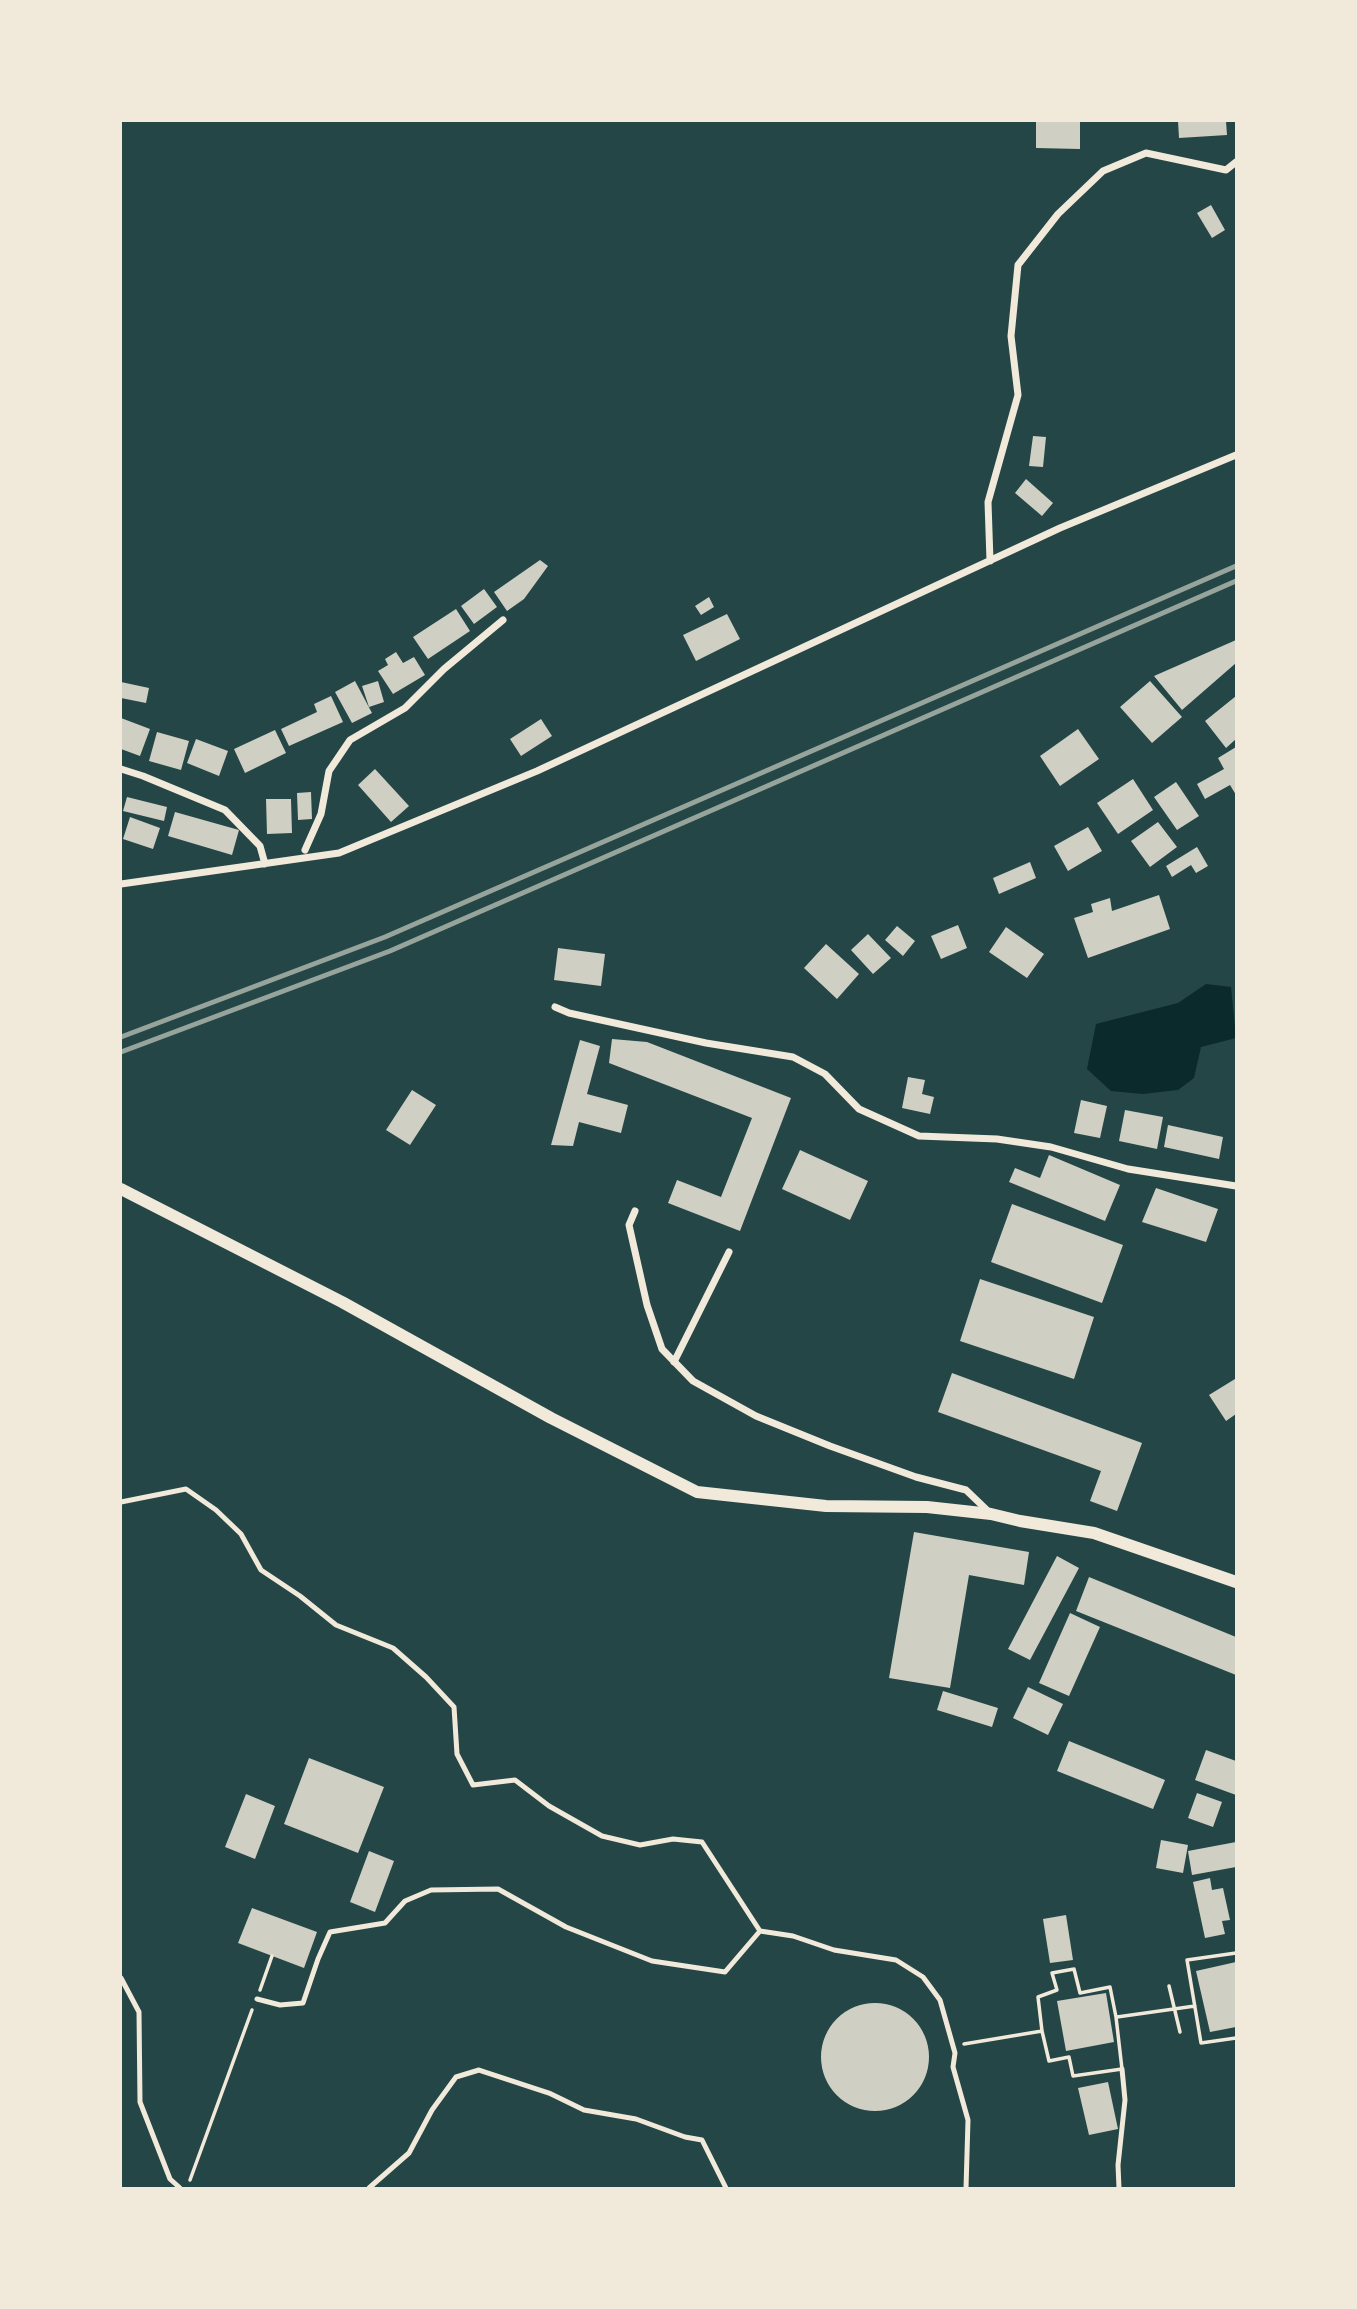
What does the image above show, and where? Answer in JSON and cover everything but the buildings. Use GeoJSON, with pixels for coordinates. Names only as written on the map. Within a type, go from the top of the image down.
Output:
{"type":"FeatureCollection","features":[{"type":"Feature","properties":{"kind":"street"},"geometry":{"type":"LineString","coordinates":[[990,561],[988,502],[1018,395],[1011,337],[1018,265],[1058,214],[1103,171],[1146,153],[1226,170],[1236,162]]}},
{"type":"Feature","properties":{"kind":"street"},"geometry":{"type":"LineString","coordinates":[[121,884],[339,853],[537,771],[1060,528],[1236,455]]}},
{"type":"Feature","properties":{"kind":"street"},"geometry":{"type":"LineString","coordinates":[[305,850],[321,814],[329,771],[350,740],[405,708],[444,668],[503,620]]}},
{"type":"Feature","properties":{"kind":"street"},"geometry":{"type":"LineString","coordinates":[[121,769],[225,810],[260,846],[265,864]]}},
{"type":"Feature","properties":{"kind":"street"},"geometry":{"type":"LineString","coordinates":[[555,1007],[569,1013],[706,1043],[793,1057],[825,1073],[859,1109],[919,1136],[997,1139],[1051,1147],[1128,1169],[1236,1186]]}},
{"type":"Feature","properties":{"kind":"street"},"geometry":{"type":"LineString","coordinates":[[121,1189],[342,1302],[551,1418],[696,1492],[827,1506],[927,1507],[991,1514],[1094,1533],[1236,1582]]}},
{"type":"Feature","properties":{"kind":"street"},"geometry":{"type":"LineString","coordinates":[[635,1211],[629,1225],[648,1305],[662,1349],[694,1381],[756,1416],[830,1447],[916,1477],[966,1490],[991,1514]]}},
{"type":"Feature","properties":{"kind":"street"},"geometry":{"type":"LineString","coordinates":[[674,1362],[729,1252]]}},
{"type":"Feature","properties":{"kind":"lane"},"geometry":{"type":"LineString","coordinates":[[121,1502],[186,1489],[216,1510],[241,1534],[261,1570],[336,1625],[393,1648],[454,1707],[457,1754],[473,1785],[515,1780],[548,1806],[602,1836],[640,1844],[673,1839],[702,1842],[760,1931],[793,1936],[834,1950],[895,1960],[923,1977],[940,2000],[953,2046],[953,2067],[968,2120],[965,2188]]}},
{"type":"Feature","properties":{"kind":"lane"},"geometry":{"type":"LineString","coordinates":[[257,1999],[280,2005],[303,2003],[330,1933],[385,1923],[405,1901],[431,1890],[498,1889],[566,1927],[652,1961],[725,1972],[760,1931]]}},
{"type":"Feature","properties":{"kind":"lane"},"geometry":{"type":"LineString","coordinates":[[121,1978],[139,2012],[140,2102],[170,2179],[180,2188]]}},
{"type":"Feature","properties":{"kind":"lane"},"geometry":{"type":"LineString","coordinates":[[1119,2188],[1118,2165],[1125,2100],[1122,2069]]}},
{"type":"Feature","properties":{"kind":"lane"},"geometry":{"type":"LineString","coordinates":[[369,2188],[409,2153],[432,2110],[456,2077],[479,2070],[549,2093],[584,2110],[636,2119],[685,2137],[702,2140],[726,2188]]}},
{"type":"Feature","properties":{"kind":"path"},"geometry":{"type":"LineString","coordinates":[[1236,1953],[1187,1960],[1201,2043],[1236,2038]]}},
{"type":"Feature","properties":{"kind":"path"},"geometry":{"type":"LineString","coordinates":[[187,2188],[272,1956]]}},
{"type":"Feature","properties":{"kind":"path"},"geometry":{"type":"LineString","coordinates":[[1074,1969],[1080,1993],[1110,1987],[1122,2069],[1073,2076],[1069,2057],[1049,2061],[1042,2031],[1038,1997],[1057,1990],[1052,1973],[1074,1969]]}},
{"type":"Feature","properties":{"kind":"path"},"geometry":{"type":"LineString","coordinates":[[1169,1986],[1180,2032]]}},
{"type":"Feature","properties":{"kind":"path"},"geometry":{"type":"LineString","coordinates":[[1116,2017],[1195,2006]]}},
{"type":"Feature","properties":{"kind":"path"},"geometry":{"type":"LineString","coordinates":[[953,2046],[1042,2031]]}},
{"type":"Feature","properties":{"kind":"shaded area"},"geometry":{"type":"Polygon","coordinates":[[[121,121],[1236,121],[1236,2188],[121,2188],[121,121]]]}},
{"type":"Feature","properties":{"kind":"shaded area"},"geometry":{"type":"Polygon","coordinates":[[[1206,984],[1231,987],[1236,1038],[1201,1047],[1194,1078],[1178,1090],[1143,1094],[1111,1091],[1087,1069],[1096,1024],[1178,1003],[1206,984]]]}},
{"type":"Feature","properties":{"kind":"railway"},"geometry":{"type":"LineString","coordinates":[[121,1037],[385,937],[1236,566]]}},
{"type":"Feature","properties":{"kind":"railway"},"geometry":{"type":"LineString","coordinates":[[121,1052],[390,951],[1236,581]]}}]}
